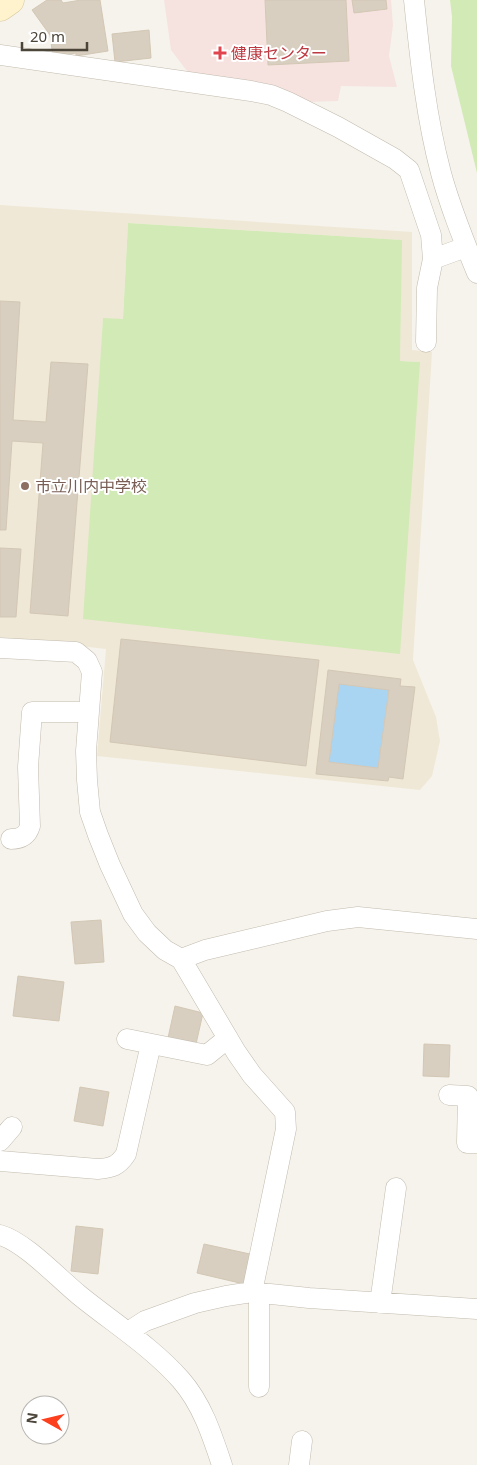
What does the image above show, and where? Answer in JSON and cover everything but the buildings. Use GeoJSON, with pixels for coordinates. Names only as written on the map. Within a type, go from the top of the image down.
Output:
{"type":"FeatureCollection","features":[{"type":"Feature","properties":{"kind":"main road"},"geometry":{"type":"LineString","coordinates":[[0,6],[10,0]]}},
{"type":"Feature","properties":{"kind":"street"},"geometry":{"type":"LineString","coordinates":[[414,0],[426,98],[441,173],[466,247],[477,273]]}},
{"type":"Feature","properties":{"kind":"street"},"geometry":{"type":"LineString","coordinates":[[0,55],[272,95],[338,127],[395,158],[409,170],[431,234],[433,259],[427,288],[426,342]]}},
{"type":"Feature","properties":{"kind":"street"},"geometry":{"type":"LineString","coordinates":[[433,259],[466,247]]}},
{"type":"Feature","properties":{"kind":"street"},"geometry":{"type":"LineString","coordinates":[[0,648],[76,652],[87,661],[92,672],[86,750],[87,780],[90,812],[98,836],[133,914],[147,933],[165,950],[181,959],[252,1075],[286,1112],[286,1129],[256,1292],[259,1387]]}},
{"type":"Feature","properties":{"kind":"street"},"geometry":{"type":"LineString","coordinates":[[11,839],[20,839],[28,834],[30,826],[28,767],[32,712],[89,712]]}},
{"type":"Feature","properties":{"kind":"street"},"geometry":{"type":"LineString","coordinates":[[181,959],[205,950],[317,923],[358,917],[477,928]]}},
{"type":"Feature","properties":{"kind":"street"},"geometry":{"type":"LineString","coordinates":[[127,1040],[207,1055],[228,1038]]}},
{"type":"Feature","properties":{"kind":"street"},"geometry":{"type":"LineString","coordinates":[[0,1161],[85,1176],[114,1168],[126,1154],[151,1044]]}},
{"type":"Feature","properties":{"kind":"street"},"geometry":{"type":"LineString","coordinates":[[449,1095],[468,1096],[467,1142],[477,1143]]}},
{"type":"Feature","properties":{"kind":"street"},"geometry":{"type":"LineString","coordinates":[[380,1303],[396,1188]]}},
{"type":"Feature","properties":{"kind":"street"},"geometry":{"type":"LineString","coordinates":[[0,1235],[22,1247],[79,1295],[128,1332],[181,1380],[203,1414],[222,1465]]}},
{"type":"Feature","properties":{"kind":"street"},"geometry":{"type":"LineString","coordinates":[[128,1332],[145,1321],[195,1303],[256,1292],[380,1303],[477,1308]]}},
{"type":"Feature","properties":{"kind":"street"},"geometry":{"type":"LineString","coordinates":[[299,1465],[302,1441]]}},
{"type":"Feature","properties":{"kind":"shaded area","name":"健康センター"},"geometry":{"type":"Polygon","coordinates":[[[164,0],[265,0],[268,65],[349,61],[346,0],[391,0],[393,25],[389,56],[397,87],[341,86],[338,101],[309,102],[193,79],[171,50],[164,0]]]}},
{"type":"Feature","properties":{"kind":"shaded area"},"geometry":{"type":"Polygon","coordinates":[[[0,205],[412,232],[412,350],[432,352],[413,660],[436,717],[440,741],[432,776],[420,790],[97,756],[106,649],[0,637],[0,617],[16,617],[21,549],[0,548],[0,530],[6,530],[12,441],[43,443],[30,613],[68,615],[88,365],[46,422],[13,420],[20,303],[0,301],[0,205]],[[128,223],[123,319],[103,319],[84,619],[420,362],[400,361],[401,240],[128,223]],[[121,639],[111,742],[306,766],[319,660],[121,639]],[[329,670],[316,774],[387,781],[389,777],[402,779],[415,688],[400,686],[400,679],[329,670]]]}},
{"type":"Feature","properties":{"kind":"green space"},"geometry":{"type":"Polygon","coordinates":[[[450,0],[477,0],[477,173],[451,66],[452,17],[450,0]]]}},
{"type":"Feature","properties":{"kind":"green space"},"geometry":{"type":"Polygon","coordinates":[[[128,223],[402,240],[400,361],[420,362],[400,654],[83,619],[103,318],[123,319],[128,223]]]}},
{"type":"Feature","properties":{"kind":"water"},"geometry":{"type":"Polygon","coordinates":[[[339,684],[389,690],[378,768],[329,762],[339,684]]]}},
{"type":"Feature","properties":{"kind":"place","name":"健康センター"},"geometry":{"type":"Point","coordinates":[220,53]}},
{"type":"Feature","properties":{"kind":"place","name":"市立川内中学校"},"geometry":{"type":"Point","coordinates":[25,486]}}]}
